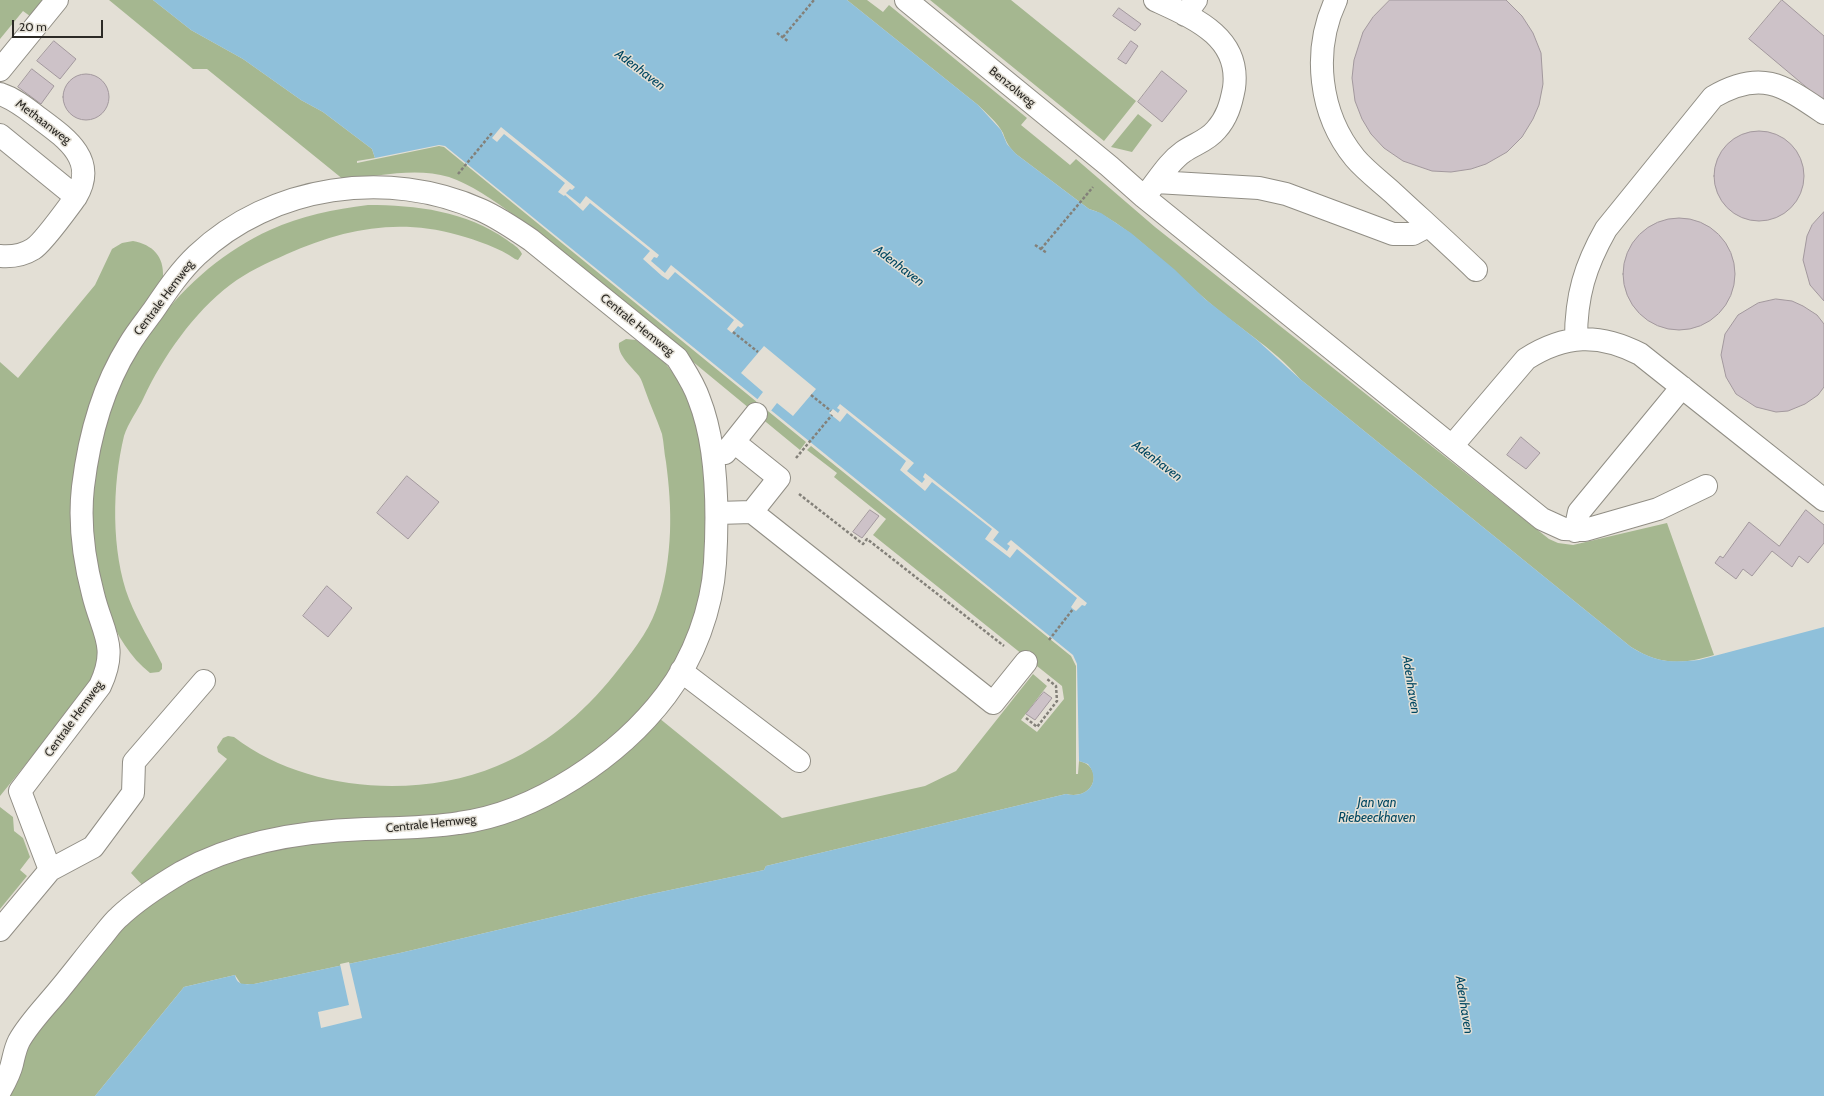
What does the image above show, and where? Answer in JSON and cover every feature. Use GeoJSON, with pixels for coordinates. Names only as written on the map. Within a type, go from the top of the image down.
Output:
{"type":"FeatureCollection","features":[{"type":"Feature","properties":{"kind":"street"},"geometry":{"type":"LineString","coordinates":[[0,70],[57,0]]}},
{"type":"Feature","properties":{"kind":"street","name":"Benzolweg"},"geometry":{"type":"LineString","coordinates":[[906,0],[1118,174],[1150,189],[1452,446],[1542,519],[1552,525],[1575,531]]}},
{"type":"Feature","properties":{"kind":"street"},"geometry":{"type":"LineString","coordinates":[[1150,189],[1170,162],[1185,151],[1203,141],[1216,130],[1225,117],[1232,101],[1234,84],[1234,69],[1230,55],[1224,44],[1206,26],[1191,7],[1155,0]]}},
{"type":"Feature","properties":{"kind":"street"},"geometry":{"type":"LineString","coordinates":[[1336,0],[1326,29],[1321,67],[1327,102],[1336,128],[1356,159],[1476,270]]}},
{"type":"Feature","properties":{"kind":"street"},"geometry":{"type":"LineString","coordinates":[[1576,339],[1576,317],[1584,274],[1593,250],[1606,228],[1713,97],[1737,85],[1764,83],[1778,85],[1791,90],[1824,113]]}},
{"type":"Feature","properties":{"kind":"street","name":"Methaanweg"},"geometry":{"type":"LineString","coordinates":[[0,94],[19,103],[67,139],[74,146],[83,165],[83,178],[80,191],[34,248],[23,254],[0,256]]}},
{"type":"Feature","properties":{"kind":"street"},"geometry":{"type":"LineString","coordinates":[[0,135],[76,197]]}},
{"type":"Feature","properties":{"kind":"street","name":"Centrale Hemweg"},"geometry":{"type":"LineString","coordinates":[[0,1091],[10,1072],[19,1041],[26,1031],[118,918],[155,888],[184,871],[244,847],[306,834],[460,823],[504,813],[529,802],[577,776],[625,738],[662,699],[681,671],[700,632],[714,582],[717,513],[715,475],[700,401],[677,358],[531,240],[481,210],[424,192],[394,188],[363,187],[332,190],[273,206],[244,220],[219,236],[176,278],[128,345],[111,379],[97,415],[88,452],[83,490],[82,525],[85,560],[93,594],[108,642],[110,658],[100,686],[20,791],[50,870]]}},
{"type":"Feature","properties":{"kind":"street"},"geometry":{"type":"LineString","coordinates":[[1150,189],[1266,189],[1286,194],[1393,234],[1413,234],[1428,226]]}},
{"type":"Feature","properties":{"kind":"street"},"geometry":{"type":"LineString","coordinates":[[1452,446],[1526,359],[1547,347],[1576,339],[1604,340],[1625,346],[1640,354],[1824,500]]}},
{"type":"Feature","properties":{"kind":"street"},"geometry":{"type":"LineString","coordinates":[[1682,387],[1579,512],[1575,531],[1585,530],[1658,509],[1706,486]]}},
{"type":"Feature","properties":{"kind":"street"},"geometry":{"type":"LineString","coordinates":[[712,459],[720,458],[756,414]]}},
{"type":"Feature","properties":{"kind":"street"},"geometry":{"type":"LineString","coordinates":[[734,442],[779,478],[752,512]]}},
{"type":"Feature","properties":{"kind":"street"},"geometry":{"type":"LineString","coordinates":[[717,513],[752,512],[994,703],[1026,662]]}},
{"type":"Feature","properties":{"kind":"street"},"geometry":{"type":"LineString","coordinates":[[681,671],[799,761]]}},
{"type":"Feature","properties":{"kind":"street"},"geometry":{"type":"LineString","coordinates":[[0,930],[50,870],[92,847],[133,794],[134,762],[204,681]]}},
{"type":"Feature","properties":{"kind":"path"},"geometry":{"type":"LineString","coordinates":[[783,37],[814,0]]}},
{"type":"Feature","properties":{"kind":"path"},"geometry":{"type":"LineString","coordinates":[[777,33],[789,42]]}},
{"type":"Feature","properties":{"kind":"path"},"geometry":{"type":"LineString","coordinates":[[462,169],[491,134],[493,136]]}},
{"type":"Feature","properties":{"kind":"path"},"geometry":{"type":"LineString","coordinates":[[1041,249],[1094,185]]}},
{"type":"Feature","properties":{"kind":"path"},"geometry":{"type":"LineString","coordinates":[[1035,245],[1048,254]]}},
{"type":"Feature","properties":{"kind":"path"},"geometry":{"type":"LineString","coordinates":[[733,332],[758,352]]}},
{"type":"Feature","properties":{"kind":"path"},"geometry":{"type":"LineString","coordinates":[[811,395],[831,411]]}},
{"type":"Feature","properties":{"kind":"path"},"geometry":{"type":"LineString","coordinates":[[832,415],[779,478],[864,544],[867,539],[1056,686],[1058,701],[1037,727],[1026,718]]}},
{"type":"Feature","properties":{"kind":"path"},"geometry":{"type":"LineString","coordinates":[[1048,640],[1073,609]]}},
{"type":"Feature","properties":{"kind":"green space"},"geometry":{"type":"Polygon","coordinates":[[[0,0],[49,0],[34,19],[23,11],[0,39],[0,0]]]}},
{"type":"Feature","properties":{"kind":"green space"},"geometry":{"type":"Polygon","coordinates":[[[109,0],[153,0],[191,30],[243,59],[301,100],[323,112],[372,149],[375,158],[357,161],[357,163],[439,146],[444,147],[806,442],[800,450],[533,230],[482,193],[449,177],[436,174],[410,172],[344,180],[207,69],[193,69],[109,0]]]}},
{"type":"Feature","properties":{"kind":"green space"},"geometry":{"type":"Polygon","coordinates":[[[847,0],[867,0],[883,12],[889,5],[1027,118],[1021,125],[1070,165],[1076,159],[1155,227],[1549,539],[1558,543],[1573,545],[1667,523],[1714,655],[1681,662],[1671,662],[1652,657],[1631,647],[1300,379],[1278,357],[1193,289],[1139,240],[1100,213],[1089,209],[1016,154],[1011,149],[1003,133],[992,118],[978,105],[847,0]]]}},
{"type":"Feature","properties":{"kind":"green space"},"geometry":{"type":"Polygon","coordinates":[[[930,0],[1011,0],[1136,101],[1104,141],[930,0]]]}},
{"type":"Feature","properties":{"kind":"green space"},"geometry":{"type":"Polygon","coordinates":[[[1138,114],[1152,125],[1132,152],[1111,147],[1138,114]]]}},
{"type":"Feature","properties":{"kind":"green space"},"geometry":{"type":"Polygon","coordinates":[[[368,205],[422,208],[458,216],[491,230],[519,249],[522,254],[518,260],[480,242],[435,230],[414,227],[371,229],[329,238],[308,245],[265,264],[230,285],[204,308],[181,336],[160,366],[128,426],[120,455],[117,476],[115,518],[116,540],[123,581],[129,599],[140,624],[162,664],[162,669],[159,672],[150,673],[136,660],[115,628],[101,591],[94,553],[93,496],[96,458],[105,423],[118,388],[135,355],[156,323],[181,294],[208,269],[238,247],[270,230],[294,221],[318,214],[368,205]]]}},
{"type":"Feature","properties":{"kind":"green space"},"geometry":{"type":"Polygon","coordinates":[[[133,241],[146,245],[156,253],[162,263],[163,277],[86,418],[99,644],[98,665],[85,691],[0,796],[0,362],[18,378],[95,285],[112,249],[122,243],[133,241]]]}},
{"type":"Feature","properties":{"kind":"green space"},"geometry":{"type":"Polygon","coordinates":[[[626,339],[636,340],[665,363],[679,380],[688,397],[693,414],[701,443],[705,471],[706,559],[699,602],[684,645],[674,664],[661,685],[638,715],[585,762],[524,797],[466,813],[341,823],[145,888],[131,873],[227,759],[218,752],[217,747],[223,738],[228,736],[234,737],[262,755],[293,769],[327,779],[361,784],[397,786],[432,783],[465,777],[497,766],[514,758],[546,739],[561,728],[602,689],[638,644],[653,619],[659,601],[668,561],[670,497],[662,434],[641,379],[620,352],[619,343],[626,339]]]}},
{"type":"Feature","properties":{"kind":"green space"},"geometry":{"type":"Polygon","coordinates":[[[811,446],[1071,656],[1076,666],[1076,774],[1078,774],[1079,761],[1087,764],[1092,769],[1094,775],[1090,788],[1076,795],[1066,794],[766,866],[764,870],[642,896],[400,953],[254,984],[241,984],[235,975],[184,987],[95,1096],[8,1096],[25,1049],[125,921],[179,884],[233,859],[288,846],[484,826],[659,718],[782,818],[925,786],[956,771],[1033,674],[1047,686],[1021,720],[1037,732],[1064,699],[1062,686],[873,535],[886,519],[834,477],[837,473],[807,450],[811,446]]]}},
{"type":"Feature","properties":{"kind":"green space"},"geometry":{"type":"Polygon","coordinates":[[[0,807],[13,817],[14,831],[23,838],[30,857],[20,870],[27,876],[0,909],[0,807]]]}},
{"type":"Feature","properties":{"kind":"water","name":"Jan van Riebeeckhaven"},"geometry":{"type":"Polygon","coordinates":[[[153,0],[847,0],[978,105],[1001,130],[1007,144],[1016,154],[1089,209],[1101,213],[1131,233],[1174,269],[1205,299],[1257,340],[1300,379],[1631,647],[1648,656],[1663,660],[1699,660],[1824,627],[1824,1096],[95,1096],[184,987],[235,975],[236,979],[240,983],[254,984],[400,953],[642,896],[764,870],[766,866],[1066,794],[1080,794],[1090,788],[1093,783],[1092,771],[1088,764],[1079,761],[1077,664],[1073,655],[445,146],[439,145],[375,158],[372,149],[323,112],[301,100],[243,59],[191,30],[153,0]]]}},
{"type":"Feature","properties":{"kind":"pier"},"geometry":{"type":"Polygon","coordinates":[[[501,127],[575,187],[566,193],[580,204],[586,196],[659,255],[657,258],[654,257],[651,261],[665,273],[671,265],[744,325],[741,328],[738,326],[732,333],[727,329],[734,320],[675,272],[668,280],[643,259],[650,251],[590,203],[583,211],[565,195],[564,196],[558,192],[565,183],[504,134],[497,142],[492,138],[501,127]]]}},
{"type":"Feature","properties":{"kind":"pier"},"geometry":{"type":"Polygon","coordinates":[[[764,346],[816,389],[793,416],[777,403],[770,412],[756,401],[763,392],[741,373],[764,346]]]}},
{"type":"Feature","properties":{"kind":"pier"},"geometry":{"type":"Polygon","coordinates":[[[840,404],[914,463],[907,471],[922,483],[925,479],[923,477],[925,473],[999,532],[993,540],[1007,551],[1010,546],[1007,544],[1011,540],[1087,603],[1085,606],[1082,605],[1076,611],[1073,609],[1071,607],[1077,598],[1017,549],[1010,558],[985,539],[992,529],[932,482],[925,491],[900,470],[906,461],[847,413],[840,422],[829,413],[833,409],[838,413],[840,410],[837,408],[840,404]]]}},
{"type":"Feature","properties":{"kind":"pier"},"geometry":{"type":"Polygon","coordinates":[[[349,962],[362,1018],[321,1028],[318,1012],[349,1005],[340,964],[349,962]]]}},
{"type":"Feature","properties":{"kind":"building"},"geometry":{"type":"Polygon","coordinates":[[[1390,0],[1506,0],[1522,16],[1533,33],[1541,53],[1543,84],[1539,105],[1533,119],[1522,137],[1507,152],[1486,164],[1471,169],[1451,172],[1432,171],[1403,161],[1384,148],[1371,134],[1362,119],[1355,101],[1352,78],[1354,60],[1363,32],[1373,17],[1390,0]]]}},
{"type":"Feature","properties":{"kind":"building"},"geometry":{"type":"Polygon","coordinates":[[[1782,0],[1824,36],[1824,102],[1749,39],[1782,0]]]}},
{"type":"Feature","properties":{"kind":"building"},"geometry":{"type":"Polygon","coordinates":[[[1119,8],[1141,24],[1135,31],[1113,16],[1119,8]]]}},
{"type":"Feature","properties":{"kind":"building"},"geometry":{"type":"Polygon","coordinates":[[[54,41],[76,59],[60,79],[37,61],[54,41]]]}},
{"type":"Feature","properties":{"kind":"building"},"geometry":{"type":"Polygon","coordinates":[[[1131,41],[1138,46],[1126,64],[1118,59],[1131,41]]]}},
{"type":"Feature","properties":{"kind":"building"},"geometry":{"type":"Polygon","coordinates":[[[32,69],[54,86],[41,104],[18,87],[32,69]]]}},
{"type":"Feature","properties":{"kind":"building"},"geometry":{"type":"Polygon","coordinates":[[[1162,71],[1187,91],[1162,122],[1138,102],[1162,71]]]}},
{"type":"Feature","properties":{"kind":"building"},"geometry":{"type":"Polygon","coordinates":[[[82,74],[90,74],[99,78],[105,84],[109,97],[105,110],[99,116],[90,120],[82,120],[73,116],[67,110],[63,101],[63,93],[67,84],[73,78],[82,74]]]}},
{"type":"Feature","properties":{"kind":"building"},"geometry":{"type":"Polygon","coordinates":[[[1759,131],[1776,134],[1791,144],[1801,159],[1804,176],[1801,193],[1791,208],[1776,218],[1759,221],[1742,218],[1727,208],[1717,193],[1714,176],[1717,159],[1727,144],[1742,134],[1759,131]]]}},
{"type":"Feature","properties":{"kind":"building"},"geometry":{"type":"Polygon","coordinates":[[[1824,212],[1824,301],[1810,285],[1803,260],[1807,236],[1812,225],[1824,212]]]}},
{"type":"Feature","properties":{"kind":"building"},"geometry":{"type":"Polygon","coordinates":[[[1679,218],[1700,222],[1719,234],[1731,253],[1735,274],[1731,295],[1719,314],[1700,326],[1679,330],[1658,326],[1639,314],[1627,295],[1623,274],[1627,253],[1639,234],[1658,222],[1679,218]]]}},
{"type":"Feature","properties":{"kind":"building"},"geometry":{"type":"Polygon","coordinates":[[[1776,299],[1792,301],[1803,306],[1817,315],[1824,324],[1824,387],[1818,395],[1805,404],[1788,411],[1776,412],[1756,407],[1736,394],[1726,377],[1721,355],[1725,334],[1738,315],[1758,303],[1776,299]]]}},
{"type":"Feature","properties":{"kind":"building"},"geometry":{"type":"Polygon","coordinates":[[[1521,437],[1540,453],[1526,469],[1507,455],[1521,437]]]}},
{"type":"Feature","properties":{"kind":"building"},"geometry":{"type":"Polygon","coordinates":[[[407,476],[439,502],[408,539],[377,513],[407,476]]]}},
{"type":"Feature","properties":{"kind":"building"},"geometry":{"type":"Polygon","coordinates":[[[870,510],[879,516],[862,538],[853,532],[870,510]]]}},
{"type":"Feature","properties":{"kind":"building"},"geometry":{"type":"Polygon","coordinates":[[[1806,510],[1824,525],[1824,543],[1808,563],[1799,556],[1792,567],[1772,551],[1752,576],[1743,569],[1736,579],[1715,563],[1720,556],[1723,558],[1749,522],[1779,546],[1806,510]]]}},
{"type":"Feature","properties":{"kind":"building"},"geometry":{"type":"Polygon","coordinates":[[[327,586],[352,608],[328,637],[303,616],[327,586]]]}},
{"type":"Feature","properties":{"kind":"building"},"geometry":{"type":"Polygon","coordinates":[[[1044,692],[1052,698],[1035,720],[1026,714],[1044,692]]]}},
{"type":"Feature","properties":{"kind":"water label","name":"Adenhaven"},"geometry":{"type":"Point","coordinates":[640,70]}},
{"type":"Feature","properties":{"kind":"water label","name":"Adenhaven"},"geometry":{"type":"Point","coordinates":[899,266]}},
{"type":"Feature","properties":{"kind":"water label","name":"Adenhaven"},"geometry":{"type":"Point","coordinates":[1157,461]}},
{"type":"Feature","properties":{"kind":"water label","name":"Adenhaven"},"geometry":{"type":"Point","coordinates":[1411,685]}},
{"type":"Feature","properties":{"kind":"water label","name":"Adenhaven"},"geometry":{"type":"Point","coordinates":[1464,1005]}}]}
